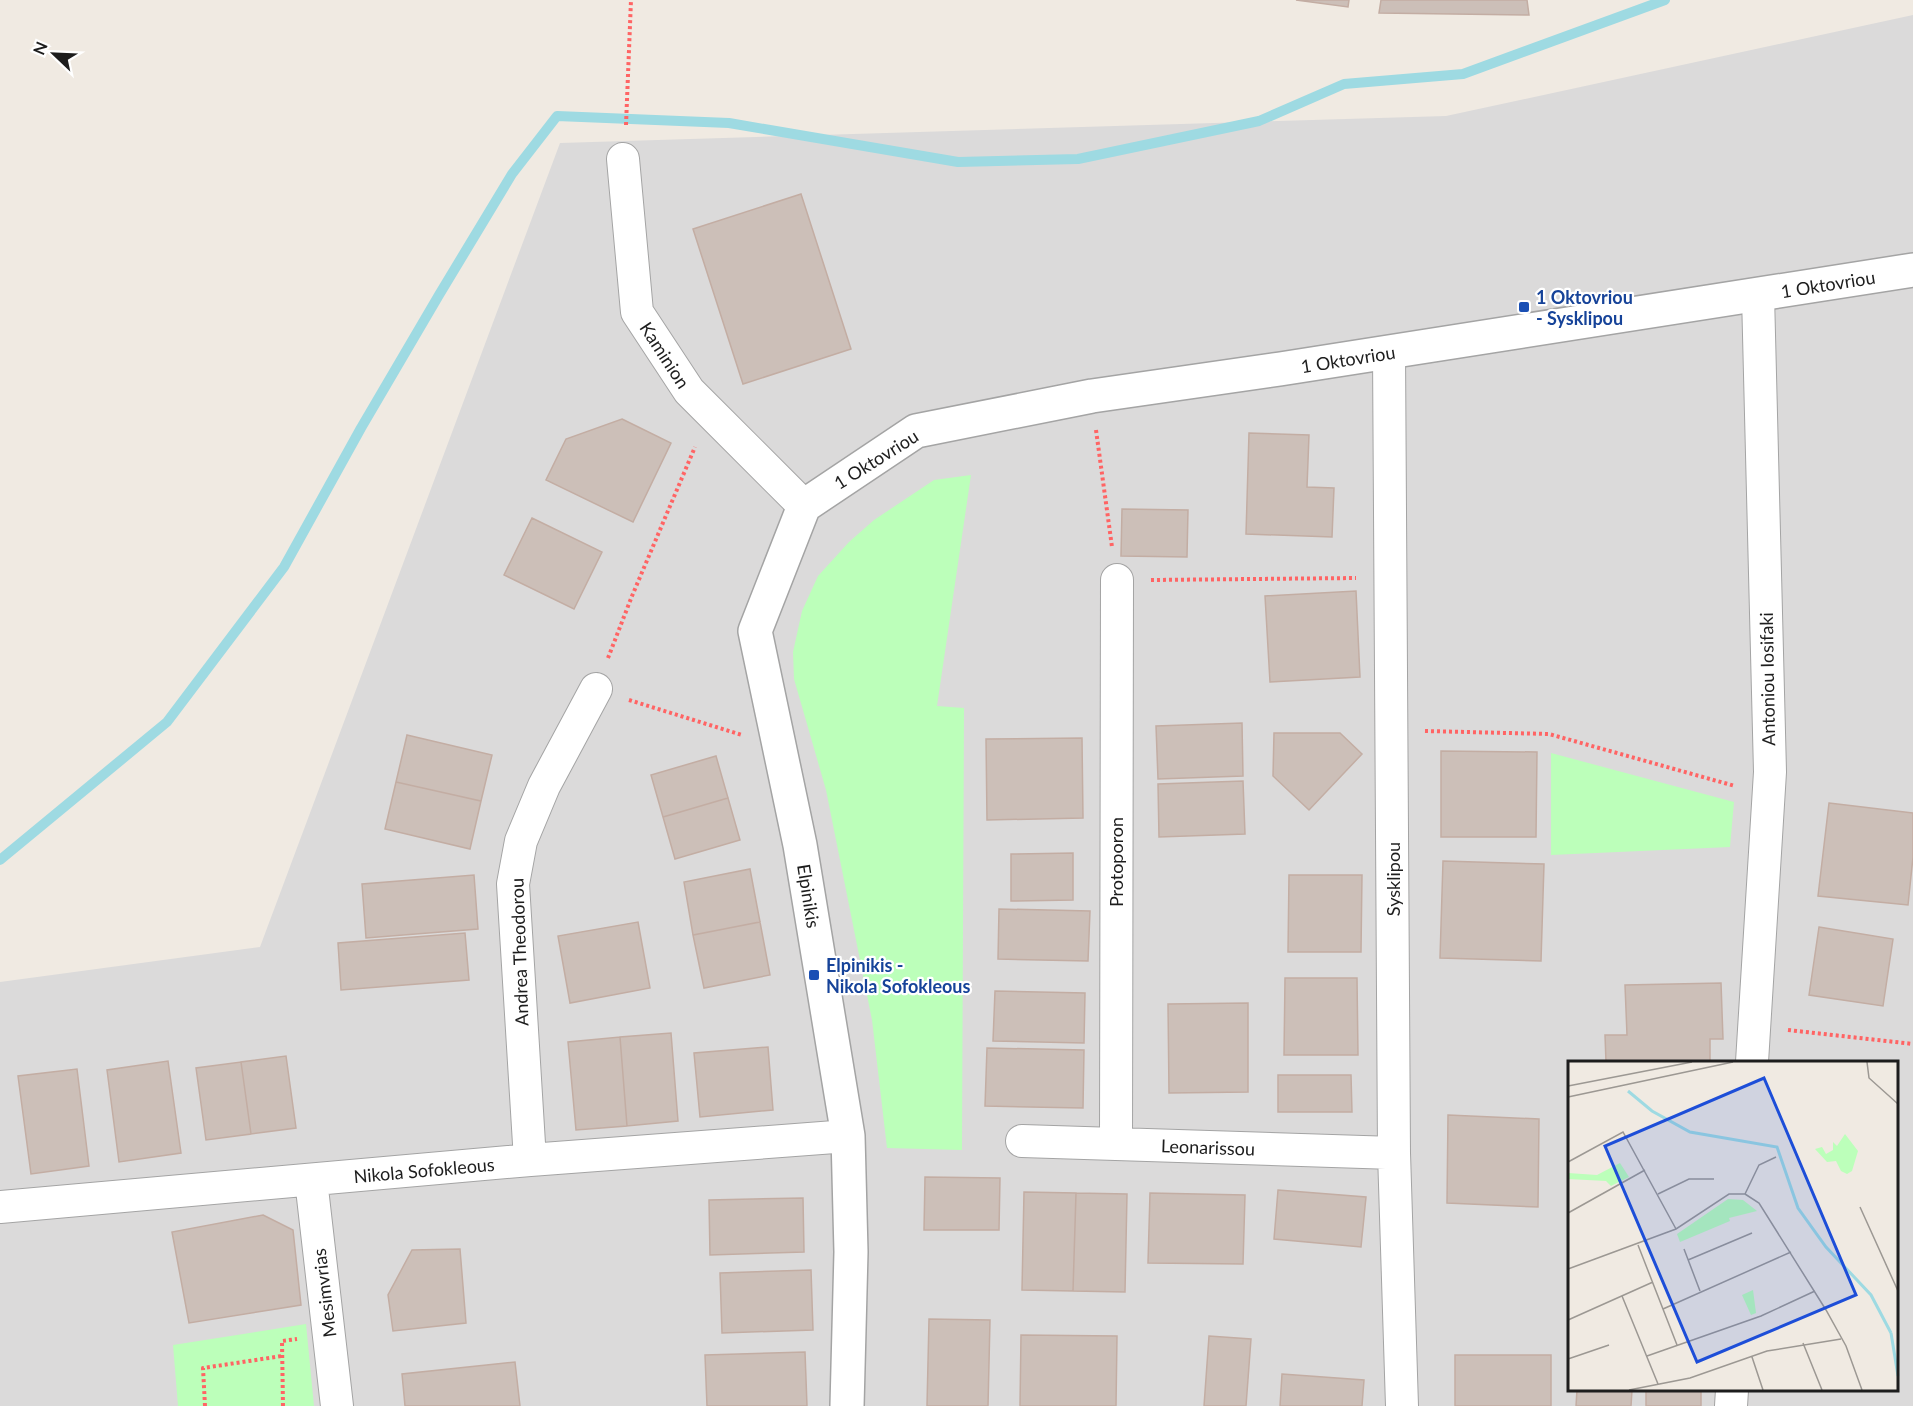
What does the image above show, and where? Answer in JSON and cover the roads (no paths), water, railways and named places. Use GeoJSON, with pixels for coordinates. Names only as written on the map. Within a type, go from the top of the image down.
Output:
{"type":"FeatureCollection","features":[{"type":"Feature","properties":{"kind":"street","name":"Kaminion"},"geometry":{"type":"LineString","coordinates":[[623,159],[637,312],[688,391],[804,506]]}},
{"type":"Feature","properties":{"kind":"street","name":"1 Oktovriou"},"geometry":{"type":"LineString","coordinates":[[804,506],[916,431],[1092,396],[1913,270]]}},
{"type":"Feature","properties":{"kind":"street","name":"Antoniou Iosifaki"},"geometry":{"type":"LineString","coordinates":[[1752,1061],[1770,772],[1758,295]]}},
{"type":"Feature","properties":{"kind":"street","name":"Sysklipou"},"geometry":{"type":"LineString","coordinates":[[1389,352],[1394,1153],[1402,1406]]}},
{"type":"Feature","properties":{"kind":"street","name":"Elpinikis"},"geometry":{"type":"LineString","coordinates":[[804,506],[755,631],[800,845],[848,1136],[851,1252],[847,1406]]}},
{"type":"Feature","properties":{"kind":"street","name":"Protoporon"},"geometry":{"type":"LineString","coordinates":[[1116,1144],[1117,580]]}},
{"type":"Feature","properties":{"kind":"street","name":"Andrea Theodorou"},"geometry":{"type":"LineString","coordinates":[[530,1160],[513,884],[521,841],[544,786],[596,689]]}},
{"type":"Feature","properties":{"kind":"street","name":"Nikola Sofokleous"},"geometry":{"type":"LineString","coordinates":[[0,1207],[530,1160],[848,1136]]}},
{"type":"Feature","properties":{"kind":"street","name":"Leonarissou"},"geometry":{"type":"LineString","coordinates":[[1022,1141],[1394,1153]]}},
{"type":"Feature","properties":{"kind":"street","name":"Mesimvrias"},"geometry":{"type":"LineString","coordinates":[[310,1180],[337,1406]]}},
{"type":"Feature","properties":{"kind":"street"},"geometry":{"type":"LineString","coordinates":[[1731,1406],[1732,1391]]}},
{"type":"Feature","properties":{"kind":"waterway"},"geometry":{"type":"LineString","coordinates":[[0,860],[167,722],[284,567],[361,428],[512,174],[557,116],[729,123],[958,162],[1078,159],[1259,121],[1344,84],[1463,74],[1665,0]]}},
{"type":"Feature","properties":{"kind":"place","name":"1 Oktovriou - Sysklipou"},"geometry":{"type":"Point","coordinates":[1524,307]}},
{"type":"Feature","properties":{"kind":"place","name":"Elpinikis - Nikola Sofokleous"},"geometry":{"type":"Point","coordinates":[814,975]}}]}
